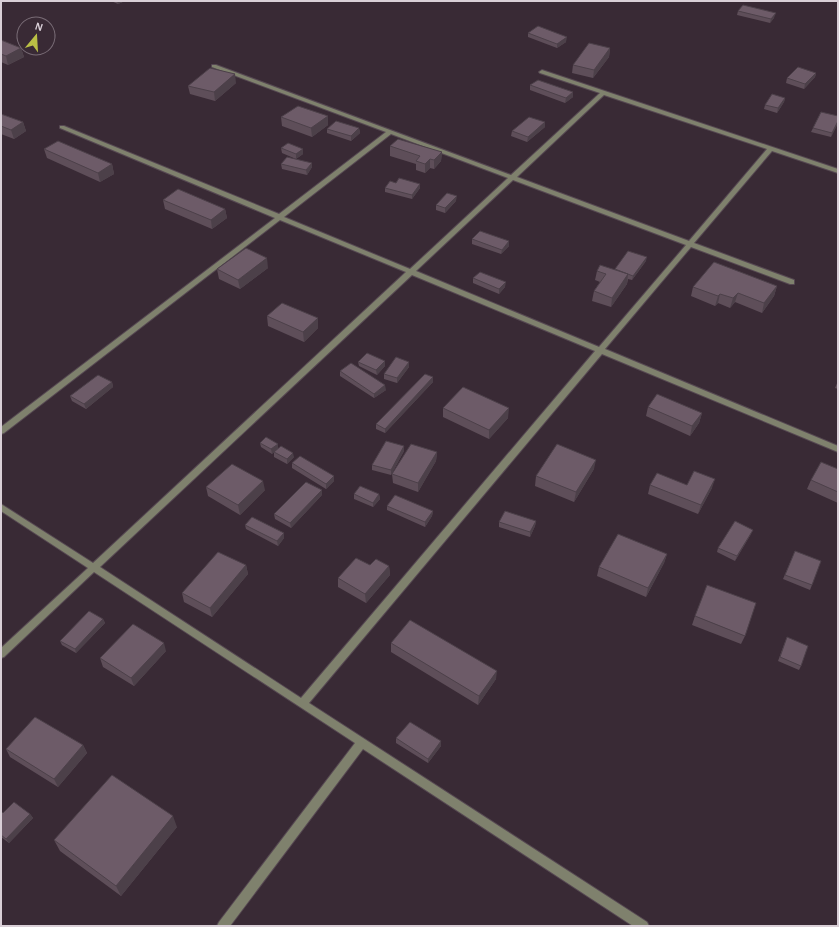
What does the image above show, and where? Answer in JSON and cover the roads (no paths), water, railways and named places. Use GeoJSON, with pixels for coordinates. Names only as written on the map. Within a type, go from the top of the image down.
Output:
{"type":"FeatureCollection","features":[{"type":"Feature","properties":{"kind":"street"},"geometry":{"type":"LineString","coordinates":[[214,66],[792,282]]}},
{"type":"Feature","properties":{"kind":"street"},"geometry":{"type":"LineString","coordinates":[[542,72],[838,171]]}},
{"type":"Feature","properties":{"kind":"street"},"geometry":{"type":"LineString","coordinates":[[1,654],[603,93]]}},
{"type":"Feature","properties":{"kind":"street"},"geometry":{"type":"LineString","coordinates":[[62,127],[838,449]]}},
{"type":"Feature","properties":{"kind":"street"},"geometry":{"type":"LineString","coordinates":[[1,431],[390,132]]}},
{"type":"Feature","properties":{"kind":"street"},"geometry":{"type":"LineString","coordinates":[[302,704],[770,148]]}},
{"type":"Feature","properties":{"kind":"street"},"geometry":{"type":"LineString","coordinates":[[1,507],[643,926]]}},
{"type":"Feature","properties":{"kind":"street"},"geometry":{"type":"LineString","coordinates":[[223,926],[362,742]]}}]}
